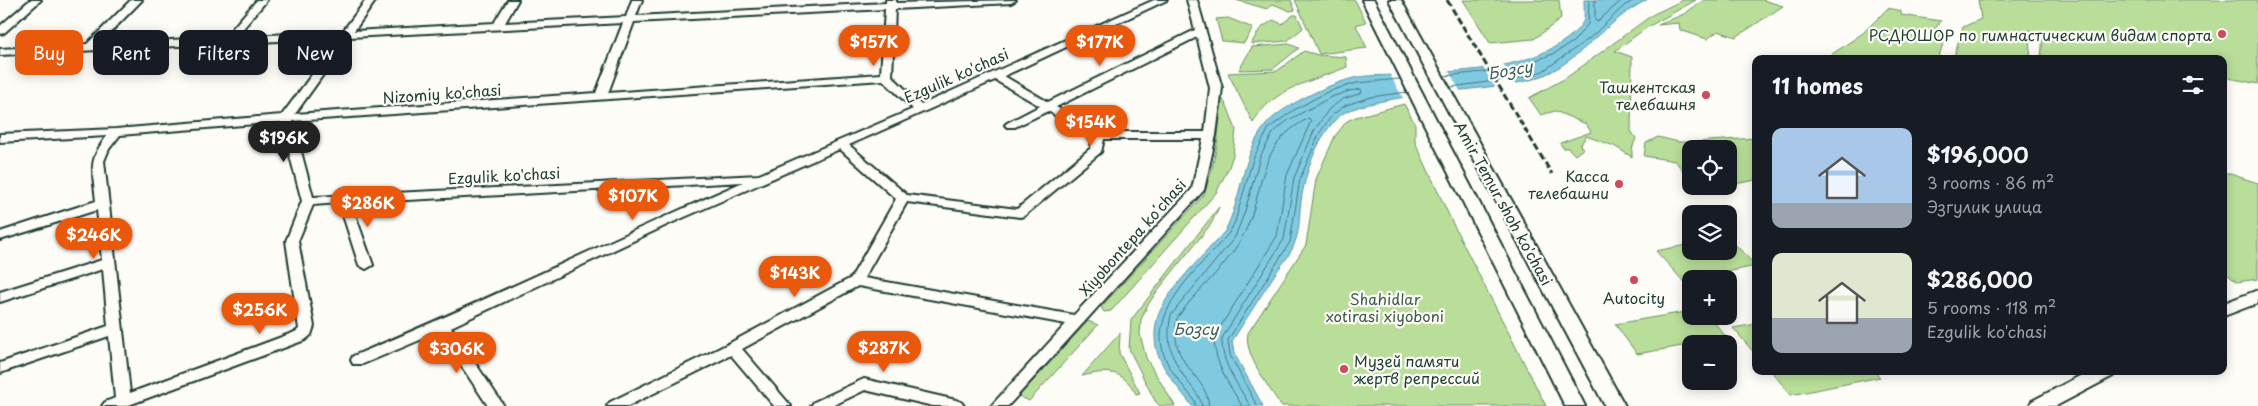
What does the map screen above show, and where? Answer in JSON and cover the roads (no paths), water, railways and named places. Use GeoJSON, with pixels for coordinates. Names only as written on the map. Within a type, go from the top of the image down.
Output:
{"type":"FeatureCollection","features":[{"type":"Feature","properties":{"kind":"main road","name":"Amir Temur shoh ko'chasi"},"geometry":{"type":"LineString","coordinates":[[1368,0],[1574,406]]}},
{"type":"Feature","properties":{"kind":"main road","name":"Amir Temur shoh ko'chasi"},"geometry":{"type":"LineString","coordinates":[[1395,0],[1615,406]]}},
{"type":"Feature","properties":{"kind":"main road"},"geometry":{"type":"LineString","coordinates":[[2227,309],[2258,296]]}},
{"type":"Feature","properties":{"kind":"main road"},"geometry":{"type":"LineString","coordinates":[[2039,406],[2098,375]]}},
{"type":"Feature","properties":{"kind":"street"},"geometry":{"type":"LineString","coordinates":[[0,31],[36,0]]}},
{"type":"Feature","properties":{"kind":"street"},"geometry":{"type":"LineString","coordinates":[[89,48],[137,0]]}},
{"type":"Feature","properties":{"kind":"street"},"geometry":{"type":"LineString","coordinates":[[236,30],[262,0]]}},
{"type":"Feature","properties":{"kind":"street"},"geometry":{"type":"LineString","coordinates":[[349,30],[370,0]]}},
{"type":"Feature","properties":{"kind":"street"},"geometry":{"type":"LineString","coordinates":[[497,27],[513,0]]}},
{"type":"Feature","properties":{"kind":"street"},"geometry":{"type":"LineString","coordinates":[[600,98],[637,0]]}},
{"type":"Feature","properties":{"kind":"street"},"geometry":{"type":"LineString","coordinates":[[758,13],[761,0]]}},
{"type":"Feature","properties":{"kind":"street"},"geometry":{"type":"LineString","coordinates":[[352,34],[758,13],[891,3],[1011,0]]}},
{"type":"Feature","properties":{"kind":"street","name":"Xiyobontepa koʻchasi"},"geometry":{"type":"LineString","coordinates":[[998,406],[1198,190],[1210,135],[1216,88],[1192,0]]}},
{"type":"Feature","properties":{"kind":"street","name":"Ezgulik ko'chasi"},"geometry":{"type":"LineString","coordinates":[[358,360],[442,325],[762,178],[920,110],[1155,1]]}},
{"type":"Feature","properties":{"kind":"street"},"geometry":{"type":"LineString","coordinates":[[891,3],[886,77],[920,110]]}},
{"type":"Feature","properties":{"kind":"street"},"geometry":{"type":"LineString","coordinates":[[1011,125],[1200,32]]}},
{"type":"Feature","properties":{"kind":"street"},"geometry":{"type":"LineString","coordinates":[[0,52],[179,43]]}},
{"type":"Feature","properties":{"kind":"street"},"geometry":{"type":"LineString","coordinates":[[116,132],[103,149],[98,161],[115,329],[117,404],[300,336],[306,331],[307,326],[292,241],[308,201],[286,118],[317,75]]}},
{"type":"Feature","properties":{"kind":"street"},"geometry":{"type":"LineString","coordinates":[[994,76],[1098,136],[1210,135]]}},
{"type":"Feature","properties":{"kind":"street","name":"Nizomiy ko'chasi"},"geometry":{"type":"LineString","coordinates":[[0,138],[116,132],[286,118],[886,77]]}},
{"type":"Feature","properties":{"kind":"street"},"geometry":{"type":"LineString","coordinates":[[841,144],[903,198],[1020,213],[1097,149],[1098,136]]}},
{"type":"Feature","properties":{"kind":"street","name":"Ezgulik ko'chasi"},"geometry":{"type":"LineString","coordinates":[[308,201],[762,178]]}},
{"type":"Feature","properties":{"kind":"street"},"geometry":{"type":"LineString","coordinates":[[615,406],[732,348],[856,281],[903,198]]}},
{"type":"Feature","properties":{"kind":"street"},"geometry":{"type":"LineString","coordinates":[[344,200],[366,265]]}},
{"type":"Feature","properties":{"kind":"street"},"geometry":{"type":"LineString","coordinates":[[0,236],[101,204]]}},
{"type":"Feature","properties":{"kind":"street"},"geometry":{"type":"LineString","coordinates":[[0,297],[108,262]]}},
{"type":"Feature","properties":{"kind":"street"},"geometry":{"type":"LineString","coordinates":[[856,281],[1078,321]]}},
{"type":"Feature","properties":{"kind":"street"},"geometry":{"type":"LineString","coordinates":[[442,325],[496,406]]}},
{"type":"Feature","properties":{"kind":"street"},"geometry":{"type":"LineString","coordinates":[[0,368],[115,329]]}},
{"type":"Feature","properties":{"kind":"street"},"geometry":{"type":"LineString","coordinates":[[732,348],[783,406]]}},
{"type":"Feature","properties":{"kind":"street"},"geometry":{"type":"LineString","coordinates":[[819,406],[864,384],[956,406]]}},
{"type":"Feature","properties":{"kind":"water","name":"Бозсу"},"geometry":{"type":"Polygon","coordinates":[[[1584,0],[1647,0],[1631,9],[1560,67],[1544,75],[1508,84],[1425,94],[1369,104],[1349,111],[1336,119],[1329,127],[1312,158],[1305,180],[1298,232],[1293,247],[1232,341],[1234,353],[1263,406],[1192,406],[1167,373],[1158,355],[1155,342],[1156,321],[1161,309],[1174,289],[1225,231],[1231,218],[1251,150],[1265,126],[1293,104],[1332,85],[1354,78],[1477,69],[1519,61],[1539,54],[1558,45],[1578,29],[1584,20],[1584,0]]]}},
{"type":"Feature","properties":{"kind":"railway"},"geometry":{"type":"LineString","coordinates":[[1447,0],[1552,174]]}},
{"type":"Feature","properties":{"kind":"place","name":"РСДЮШОР по гимнастическим видам спорта"},"geometry":{"type":"Point","coordinates":[2222,34]}},
{"type":"Feature","properties":{"kind":"place","name":"Ташкентская телебашня"},"geometry":{"type":"Point","coordinates":[1706,95]}},
{"type":"Feature","properties":{"kind":"place","name":"Касса телебашни"},"geometry":{"type":"Point","coordinates":[1619,184]}},
{"type":"Feature","properties":{"kind":"place","name":"Autocity"},"geometry":{"type":"Point","coordinates":[1634,280]}},
{"type":"Feature","properties":{"kind":"place","name":"Музей памяти жертв репрессий"},"geometry":{"type":"Point","coordinates":[1344,369]}},
{"type":"Feature","properties":{"kind":"park label","name":"Shahidlar xotirasi xiyoboni"},"geometry":{"type":"Point","coordinates":[1385,306]}}]}
